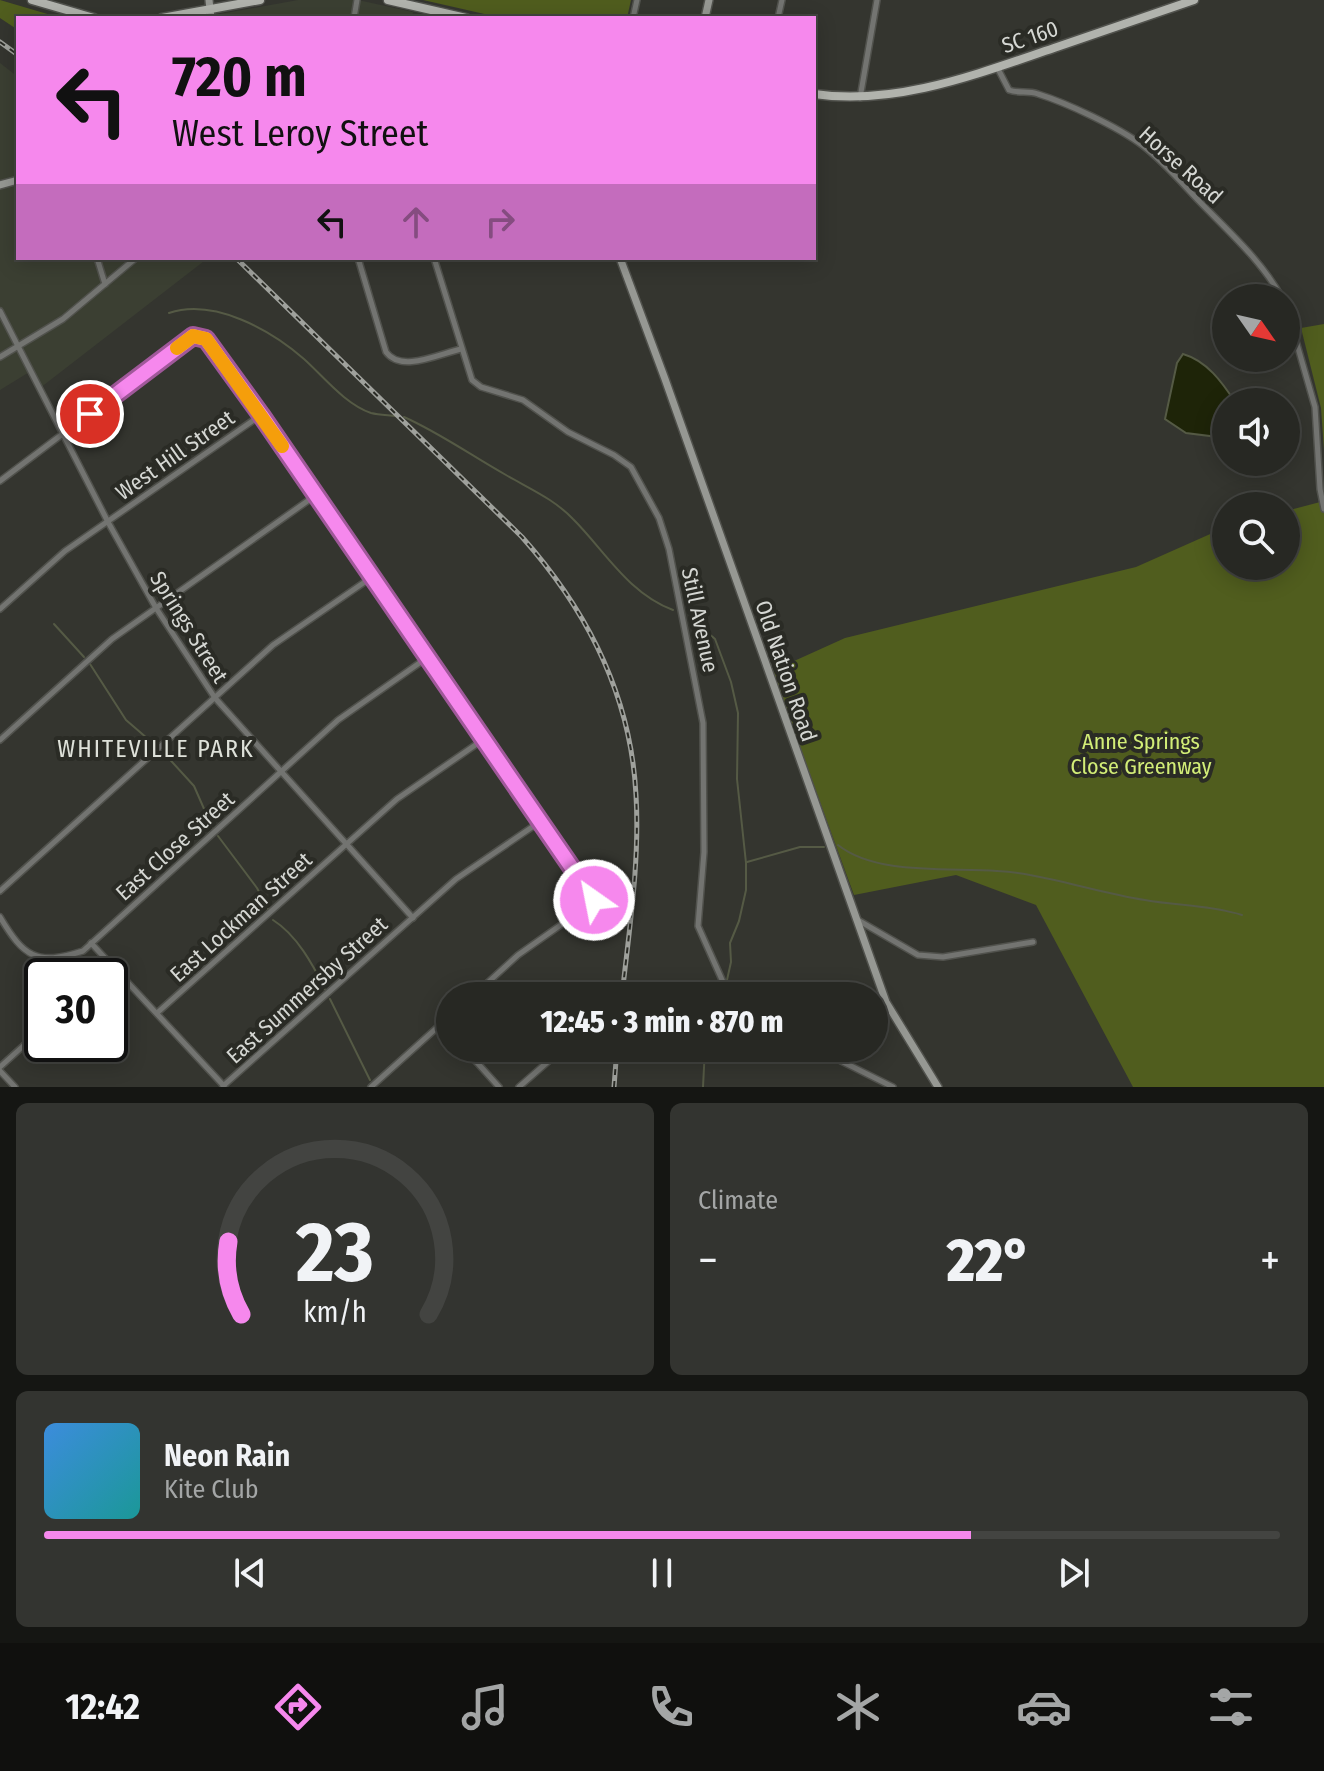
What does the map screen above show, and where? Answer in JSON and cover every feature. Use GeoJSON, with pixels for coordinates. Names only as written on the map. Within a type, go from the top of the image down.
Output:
{"type":"FeatureCollection","features":[{"type":"Feature","properties":{"kind":"main road"},"geometry":{"type":"LineString","coordinates":[[34,0],[87,16]]}},
{"type":"Feature","properties":{"kind":"main road"},"geometry":{"type":"LineString","coordinates":[[209,0],[210,14]]}},
{"type":"Feature","properties":{"kind":"main road"},"geometry":{"type":"LineString","coordinates":[[186,16],[210,14],[260,0]]}},
{"type":"Feature","properties":{"kind":"main road"},"geometry":{"type":"LineString","coordinates":[[388,0],[457,16]]}},
{"type":"Feature","properties":{"kind":"main road","name":"SC 160"},"geometry":{"type":"LineString","coordinates":[[816,94],[860,98],[935,85],[1194,0]]}},
{"type":"Feature","properties":{"kind":"main road","name":"Old Nation Road"},"geometry":{"type":"LineString","coordinates":[[621,260],[886,1002],[938,1087]]}},
{"type":"Feature","properties":{"kind":"street"},"geometry":{"type":"LineString","coordinates":[[860,98],[877,0]]}},
{"type":"Feature","properties":{"kind":"street","name":"Horse Road"},"geometry":{"type":"LineString","coordinates":[[997,67],[1009,90],[1019,94],[1035,92],[1097,120],[1142,145],[1176,177],[1275,284]]}},
{"type":"Feature","properties":{"kind":"street"},"geometry":{"type":"LineString","coordinates":[[98,260],[105,284]]}},
{"type":"Feature","properties":{"kind":"street"},"geometry":{"type":"LineString","coordinates":[[0,357],[63,319],[134,260]]}},
{"type":"Feature","properties":{"kind":"street"},"geometry":{"type":"LineString","coordinates":[[359,260],[386,352],[391,358],[405,362],[461,349]]}},
{"type":"Feature","properties":{"kind":"street","name":"Still Avenue"},"geometry":{"type":"LineString","coordinates":[[435,260],[469,374],[477,384],[523,400],[568,432],[631,467],[659,518],[669,549],[703,723],[704,852],[698,926],[724,982]]}},
{"type":"Feature","properties":{"kind":"street","name":"Springs Street"},"geometry":{"type":"LineString","coordinates":[[0,311],[108,522],[156,608],[215,698],[413,918]]}},
{"type":"Feature","properties":{"kind":"street"},"geometry":{"type":"LineString","coordinates":[[0,481],[193,336],[206,339],[594,900],[518,955],[488,982]]}},
{"type":"Feature","properties":{"kind":"street"},"geometry":{"type":"LineString","coordinates":[[1300,355],[1315,407],[1324,509]]}},
{"type":"Feature","properties":{"kind":"street","name":"West Hill Street"},"geometry":{"type":"LineString","coordinates":[[0,609],[65,551],[261,415]]}},
{"type":"Feature","properties":{"kind":"street"},"geometry":{"type":"LineString","coordinates":[[0,740],[112,639],[316,495]]}},
{"type":"Feature","properties":{"kind":"street"},"geometry":{"type":"LineString","coordinates":[[0,891],[273,645],[372,577]]}},
{"type":"Feature","properties":{"kind":"street","name":"East Close Street"},"geometry":{"type":"LineString","coordinates":[[0,917],[18,946],[29,953],[44,958],[62,958],[83,951],[338,720],[428,657]]}},
{"type":"Feature","properties":{"kind":"street","name":"East Lockman Street"},"geometry":{"type":"LineString","coordinates":[[157,1013],[397,799],[484,739]]}},
{"type":"Feature","properties":{"kind":"street","name":"East Summersby Street"},"geometry":{"type":"LineString","coordinates":[[224,1087],[456,879],[541,821]]}},
{"type":"Feature","properties":{"kind":"street"},"geometry":{"type":"LineString","coordinates":[[855,919],[918,955],[943,957],[1033,942]]}},
{"type":"Feature","properties":{"kind":"street"},"geometry":{"type":"LineString","coordinates":[[91,943],[224,1087]]}},
{"type":"Feature","properties":{"kind":"street"},"geometry":{"type":"LineString","coordinates":[[371,1087],[436,1028]]}},
{"type":"Feature","properties":{"kind":"street"},"geometry":{"type":"LineString","coordinates":[[15,1087],[0,1069],[24,1046]]}},
{"type":"Feature","properties":{"kind":"street"},"geometry":{"type":"LineString","coordinates":[[477,1062],[499,1087]]}},
{"type":"Feature","properties":{"kind":"street"},"geometry":{"type":"LineString","coordinates":[[519,1087],[548,1062]]}},
{"type":"Feature","properties":{"kind":"street"},"geometry":{"type":"LineString","coordinates":[[843,1062],[893,1087]]}},
{"type":"Feature","properties":{"kind":"shaded area"},"geometry":{"type":"Polygon","coordinates":[[[298,0],[358,0],[413,12],[412,16],[209,16],[298,0]]]}},
{"type":"Feature","properties":{"kind":"shaded area"},"geometry":{"type":"Polygon","coordinates":[[[0,63],[16,75],[16,260],[205,260],[40,388],[31,371],[0,390],[0,63]]]}},
{"type":"Feature","properties":{"kind":"shaded area"},"geometry":{"type":"Polygon","coordinates":[[[1183,354],[1192,357],[1207,367],[1225,388],[1212,388],[1212,436],[1186,433],[1165,419],[1177,363],[1183,354]]]}},
{"type":"Feature","properties":{"kind":"green space"},"geometry":{"type":"Polygon","coordinates":[[[0,0],[54,16],[16,16],[16,29],[0,18],[0,0]]]}},
{"type":"Feature","properties":{"kind":"green space"},"geometry":{"type":"Polygon","coordinates":[[[423,0],[631,0],[627,16],[493,16],[423,0]]]}},
{"type":"Feature","properties":{"kind":"green space"},"geometry":{"type":"Polygon","coordinates":[[[1324,324],[1324,450],[1321,408],[1301,328],[1324,324]]]}},
{"type":"Feature","properties":{"kind":"green space","name":"Anne Springs Close Greenway"},"geometry":{"type":"Polygon","coordinates":[[[1324,501],[1324,1087],[1133,1087],[1036,905],[956,875],[854,895],[772,671],[845,638],[1136,567],[1212,533],[1212,580],[1300,580],[1300,507],[1324,501]]]}},
{"type":"Feature","properties":{"kind":"waterway"},"geometry":{"type":"LineString","coordinates":[[169,313],[186,309],[223,313],[259,328],[291,348],[361,409],[396,416]]}},
{"type":"Feature","properties":{"kind":"waterway"},"geometry":{"type":"LineString","coordinates":[[404,417],[558,506],[630,582],[657,603],[673,610]]}},
{"type":"Feature","properties":{"kind":"waterway"},"geometry":{"type":"LineString","coordinates":[[692,619],[715,639],[731,682],[738,713],[737,779],[746,890],[730,943],[731,962],[727,980]]}},
{"type":"Feature","properties":{"kind":"waterway"},"geometry":{"type":"LineString","coordinates":[[54,624],[84,657]]}},
{"type":"Feature","properties":{"kind":"waterway"},"geometry":{"type":"LineString","coordinates":[[90,664],[126,720],[155,745]]}},
{"type":"Feature","properties":{"kind":"waterway"},"geometry":{"type":"LineString","coordinates":[[163,752],[194,786],[212,827]]}},
{"type":"Feature","properties":{"kind":"waterway"},"geometry":{"type":"LineString","coordinates":[[218,836],[257,888],[268,909]]}},
{"type":"Feature","properties":{"kind":"waterway"},"geometry":{"type":"LineString","coordinates":[[838,845],[857,856],[879,863],[930,869],[1008,872],[1157,902],[1242,915]]}},
{"type":"Feature","properties":{"kind":"waterway"},"geometry":{"type":"LineString","coordinates":[[747,862],[800,847],[824,847]]}},
{"type":"Feature","properties":{"kind":"waterway"},"geometry":{"type":"LineString","coordinates":[[273,920],[297,942],[325,989]]}},
{"type":"Feature","properties":{"kind":"waterway"},"geometry":{"type":"LineString","coordinates":[[330,999],[370,1080]]}},
{"type":"Feature","properties":{"kind":"waterway"},"geometry":{"type":"LineString","coordinates":[[703,1087],[704,1062]]}},
{"type":"Feature","properties":{"kind":"railway"},"geometry":{"type":"LineString","coordinates":[[0,42],[16,54]]}},
{"type":"Feature","properties":{"kind":"railway"},"geometry":{"type":"LineString","coordinates":[[238,260],[522,537],[567,594],[602,656],[625,723],[636,795],[635,871],[624,982]]}},
{"type":"Feature","properties":{"kind":"railway"},"geometry":{"type":"LineString","coordinates":[[614,1087],[616,1062]]}},
{"type":"Feature","properties":{"kind":"slow traffic"},"geometry":{"type":"LineString","coordinates":[[177,348],[193,336],[206,339],[282,446]]}},
{"type":"Feature","properties":{"kind":"district","name":"WHITEVILLE PARK"},"geometry":{"type":"Point","coordinates":[156,749]}},
{"type":"Feature","properties":{"kind":"route"},"geometry":{"type":"LineString","coordinates":[[90,414],[193,336],[206,339],[594,900]]}}]}
